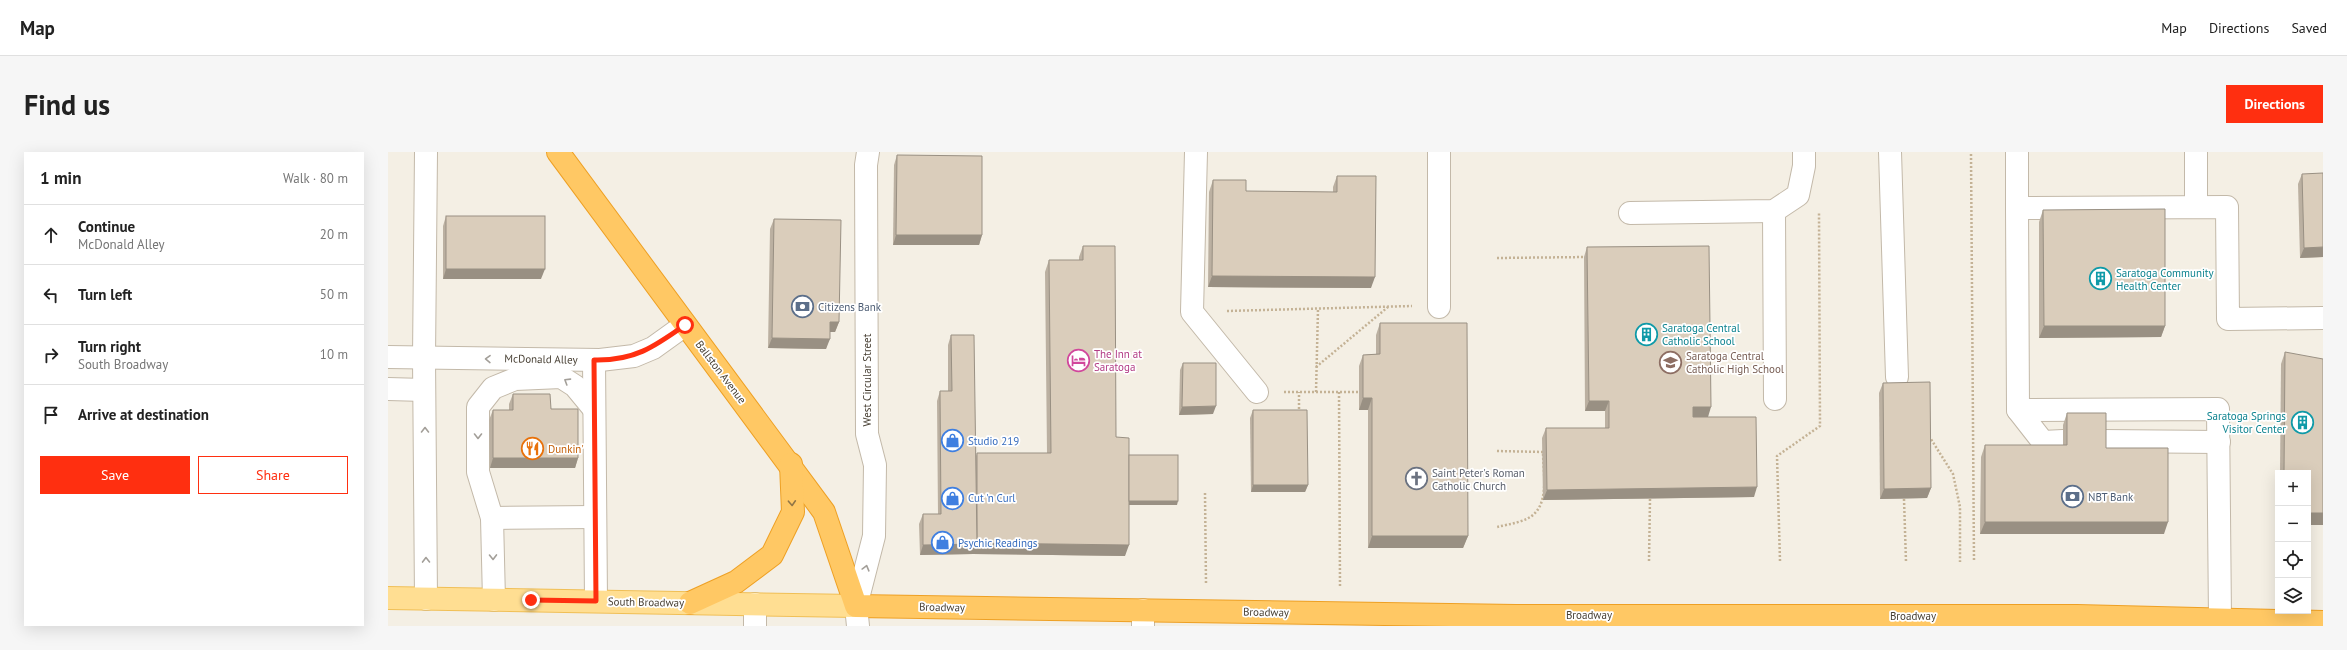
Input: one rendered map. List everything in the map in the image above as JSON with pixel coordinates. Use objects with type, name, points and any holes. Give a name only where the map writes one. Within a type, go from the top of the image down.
[{"type":"highway","name":"Ballston Avenue","points":[[558,152],[685,325],[791,464],[824,512],[857,616]]},
{"type":"highway","points":[[690,603],[736,582],[772,555],[793,512],[791,464]]},
{"type":"highway","name":"Broadway","points":[[857,616],[1143,618],[1206,611],[1340,613],[1415,620],[1498,621],[2069,616],[2323,622]]},
{"type":"main road","name":"South Broadway","points":[[388,598],[755,604],[857,616]]},
{"type":"street","points":[[426,152],[424,358],[426,599]]},
{"type":"street","name":"West Circular Street","points":[[857,616],[874,536],[875,465],[867,434],[866,165],[868,152]]},
{"type":"street","points":[[1196,152],[1192,312],[1257,392]]},
{"type":"street","points":[[1439,152],[1439,307]]},
{"type":"street","points":[[1630,213],[1774,211],[1798,195],[1804,166],[1804,152]]},
{"type":"street","points":[[1890,152],[1897,376]]},
{"type":"street","points":[[2018,152],[2018,410],[2043,442],[2063,441]]},
{"type":"street","points":[[2196,152],[2196,207]]},
{"type":"street","points":[[2017,208],[2227,207],[2228,319],[2323,318]]},
{"type":"street","points":[[1774,211],[1775,399]]},
{"type":"street","name":"McDonald Alley","points":[[388,357],[594,360],[634,356],[653,348],[685,325]]},
{"type":"street","points":[[594,360],[596,601]]},
{"type":"street","points":[[494,600],[492,518],[478,472],[478,406],[493,388],[515,379],[561,377],[574,386],[594,408]]},
{"type":"street","points":[[388,389],[424,390]]},
{"type":"street","points":[[2018,410],[2218,409],[2220,619]]},
{"type":"street","points":[[2102,441],[2219,442]]},
{"type":"street","points":[[492,518],[595,517]]},
{"type":"street","points":[[755,604],[755,626]]},
{"type":"path","points":[[1971,154],[1974,562]]},
{"type":"path","points":[[1780,561],[1776,456],[1820,426],[1819,211]]},
{"type":"path","points":[[1497,258],[1591,257]]},
{"type":"path","points":[[1192,312],[1389,306],[1439,307]]},
{"type":"path","points":[[1316,367],[1389,306]]},
{"type":"path","points":[[1316,392],[1318,309]]},
{"type":"path","points":[[1257,392],[1359,392]]},
{"type":"path","points":[[1298,417],[1299,392]]},
{"type":"path","points":[[1339,392],[1340,613]]},
{"type":"path","points":[[1927,432],[1953,474],[1960,507],[1960,562]]},
{"type":"path","points":[[1497,451],[1542,452],[1543,500],[1535,513],[1521,520],[1497,527]]},
{"type":"path","points":[[1205,493],[1206,611]]},
{"type":"path","points":[[1649,561],[1650,499]]},
{"type":"path","points":[[1904,499],[1906,562]]},
{"type":"building","points":[[897,155],[982,156],[982,235],[896,235]]},
{"type":"building","points":[[2323,173],[2323,247],[2304,248],[2302,174]]},
{"type":"building","points":[[1337,176],[1376,176],[1375,277],[1212,276],[1213,180],[1246,180],[1246,191],[1337,192]]},
{"type":"building","name":"Saratoga Community Health Center","points":[[2165,209],[2165,326],[2044,326],[2043,210]]},
{"type":"building","points":[[446,216],[545,216],[545,269],[446,269]]},
{"type":"building","name":"Citizens Bank","points":[[774,219],[841,220],[839,322],[830,322],[830,339],[772,338]]},
{"type":"building","name":"The Inn at Saratoga","points":[[1083,246],[1115,246],[1116,437],[1129,438],[1129,545],[977,543],[977,453],[1051,453],[1049,260],[1083,260]]},
{"type":"building","name":"Saratoga Central Catholic School","points":[[1709,246],[1711,407],[1693,407],[1693,417],[1756,417],[1757,487],[1547,490],[1546,428],[1609,428],[1609,401],[1589,401],[1587,247]]},
{"type":"building","name":"Saint Peter's Roman Catholic Church","points":[[1380,323],[1467,323],[1468,536],[1372,536],[1372,398],[1363,398],[1363,355],[1380,354]]},
{"type":"building","points":[[951,335],[974,335],[977,544],[923,545],[923,514],[941,514],[940,391],[952,391]]},
{"type":"building","name":"Saratoga Springs Visitor Center","points":[[2285,352],[2323,359],[2323,513],[2311,513],[2311,470],[2284,470]]},
{"type":"building","points":[[1183,363],[1216,363],[1216,406],[1182,407]]},
{"type":"building","points":[[1930,382],[1931,488],[1884,489],[1883,383]]},
{"type":"building","name":"Dunkin'","points":[[513,394],[550,394],[551,409],[578,409],[578,458],[493,458],[493,410],[513,410]]},
{"type":"building","points":[[1253,410],[1307,410],[1308,485],[1253,485]]},
{"type":"building","name":"NBT Bank","points":[[2067,413],[2106,413],[2106,448],[2168,448],[2168,522],[1985,522],[1985,445],[2067,445]]},
{"type":"building","points":[[1129,455],[1178,455],[1178,501],[1129,501]]},
{"type":"place","name":"Saratoga Community Health Center","points":[[2100,279]]},
{"type":"place","name":"Citizens Bank","points":[[802,307]]},
{"type":"place","name":"Saratoga Central Catholic School","points":[[1646,334]]},
{"type":"place","name":"The Inn at Saratoga","points":[[1079,360]]},
{"type":"place","name":"Saratoga Central Catholic High School","points":[[1670,362]]},
{"type":"place","name":"Saratoga Springs Visitor Center","points":[[2302,422]]},
{"type":"place","name":"Studio 219","points":[[953,441]]},
{"type":"place","name":"Dunkin'","points":[[532,449]]},
{"type":"place","name":"Saint Peter's Roman Catholic Church","points":[[1416,479]]},
{"type":"place","name":"NBT Bank","points":[[2072,497]]},
{"type":"place","name":"Cut 'n Curl","points":[[953,498]]},
{"type":"place","name":"Psychic Readings","points":[[942,543]]},
{"type":"route","points":[[531,600],[596,601],[594,360],[634,356],[653,348],[685,325]]}]
